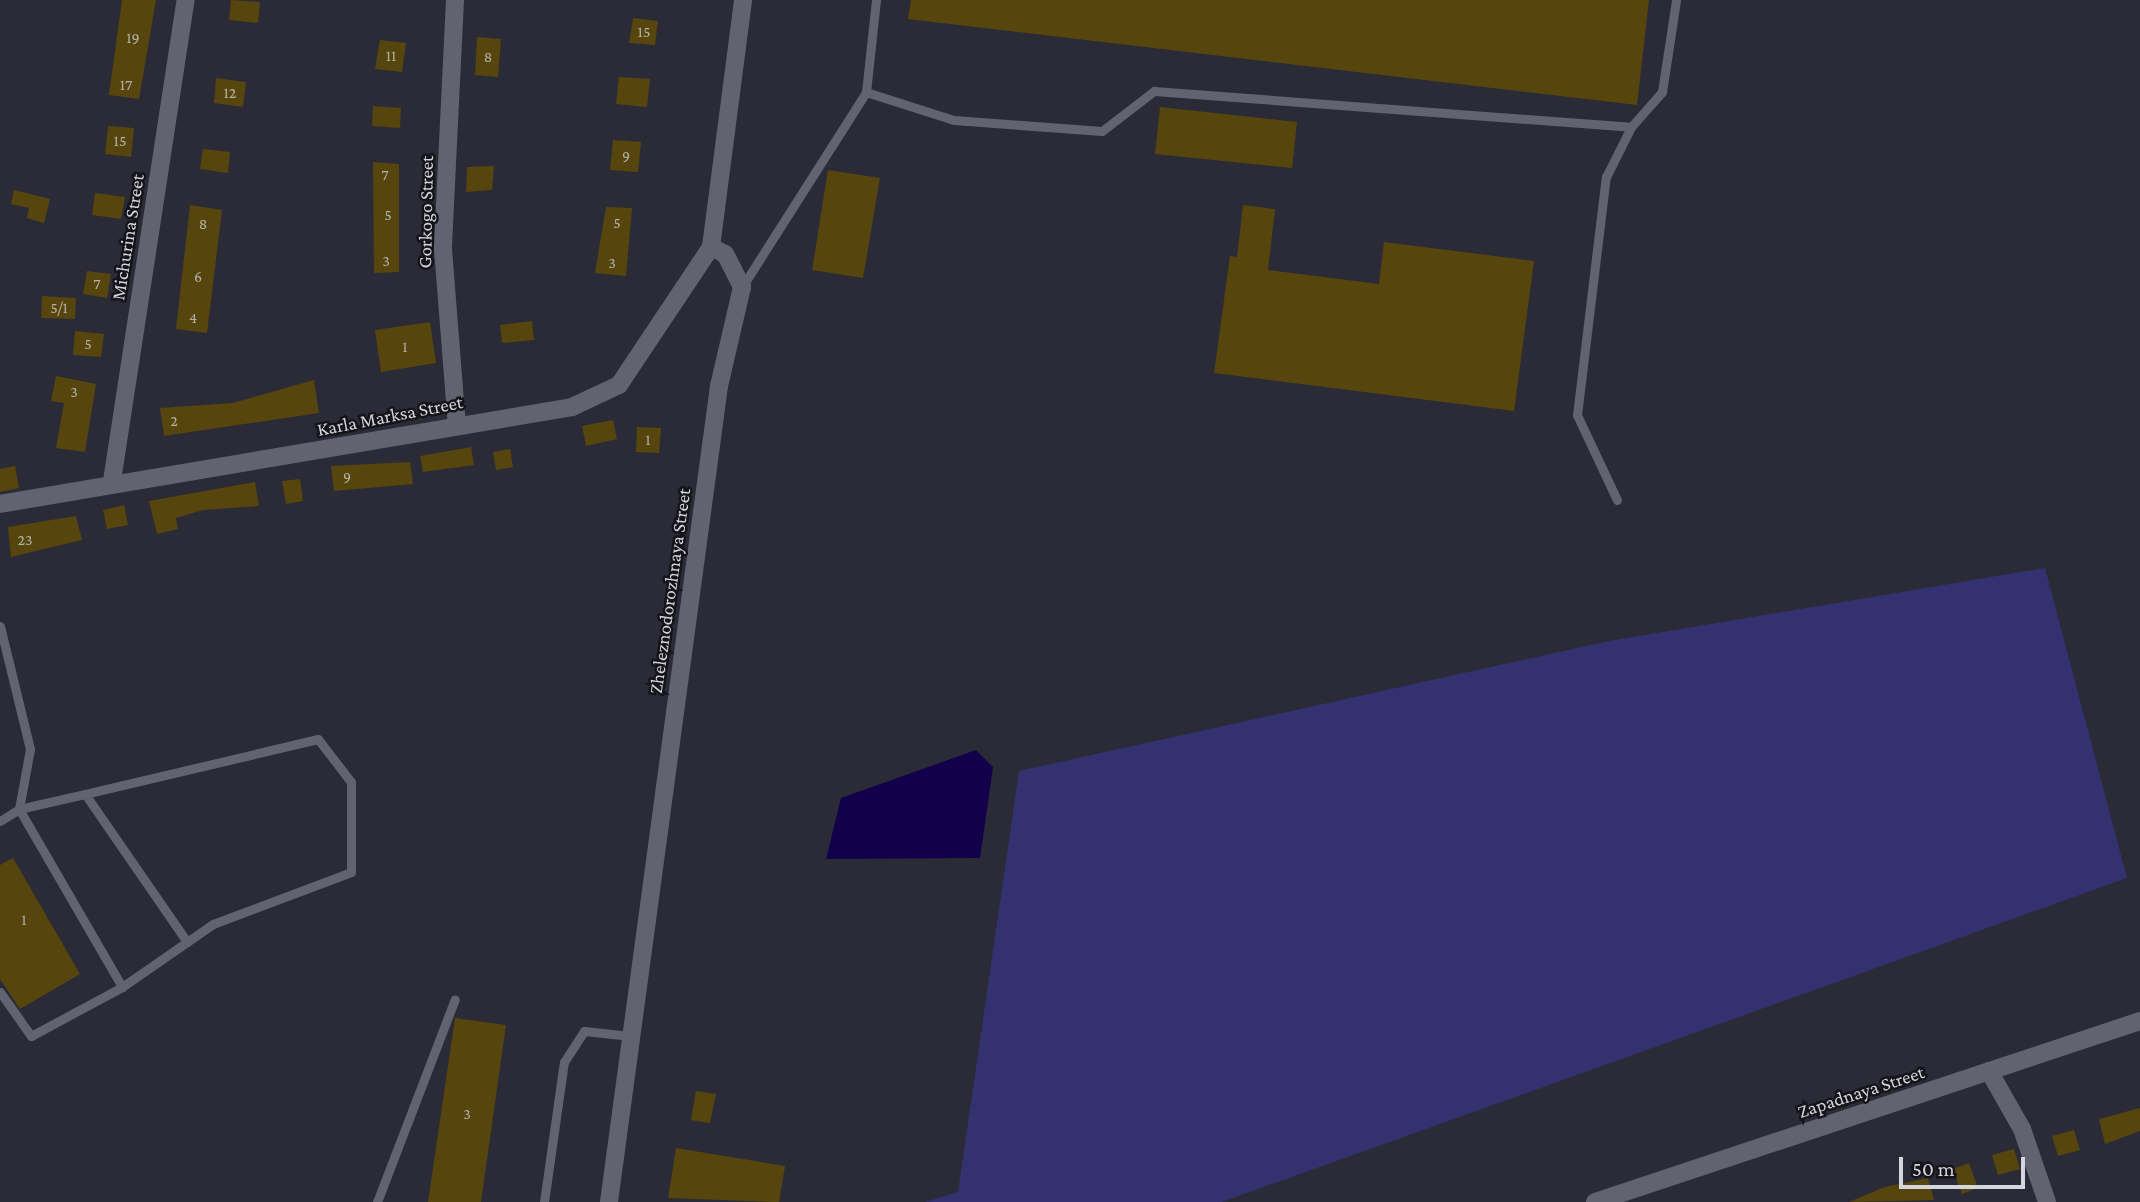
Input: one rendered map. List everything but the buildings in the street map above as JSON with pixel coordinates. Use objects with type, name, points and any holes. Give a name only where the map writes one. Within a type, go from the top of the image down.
[{"type":"street","name":"Michurina Street","points":[[112,481],[186,0]]},
{"type":"street","name":"Gorkogo Street","points":[[455,0],[443,249],[457,425]]},
{"type":"street","points":[[742,287],[725,254],[711,247],[743,0]]},
{"type":"street","name":"Karla Marksa Street","points":[[0,504],[112,481],[230,468],[457,425],[572,407],[618,385],[711,247]]},
{"type":"street","name":"Zheleznodorozhnaya Street","points":[[609,1202],[719,386],[742,287]]},
{"type":"street","name":"Zapadnaya Street","points":[[1595,1202],[2140,1021]]},
{"type":"street","points":[[1989,1071],[2022,1129],[2047,1202]]},
{"type":"lane","points":[[742,287],[866,92],[876,0]]},
{"type":"lane","points":[[1617,500],[1577,415],[1606,177],[1631,127],[1662,92],[1676,0]]},
{"type":"lane","points":[[866,92],[954,120],[1102,131],[1154,91],[1631,127]]},
{"type":"lane","points":[[0,626],[30,749],[19,809],[122,986]]},
{"type":"lane","points":[[0,821],[19,809],[318,739],[351,782],[351,872],[213,924],[122,986],[31,1036],[0,992]]},
{"type":"lane","points":[[86,794],[187,942]]},
{"type":"lane","points":[[377,1202],[455,999]]},
{"type":"lane","points":[[544,1202],[564,1062],[584,1031],[631,1036]]},
{"type":"shaded area","points":[[2045,568],[2127,878],[1222,1202],[925,1202],[958,1192],[1019,771],[1609,641]]},
{"type":"shaded area","points":[[976,750],[993,767],[980,858],[826,859],[841,798]]}]
